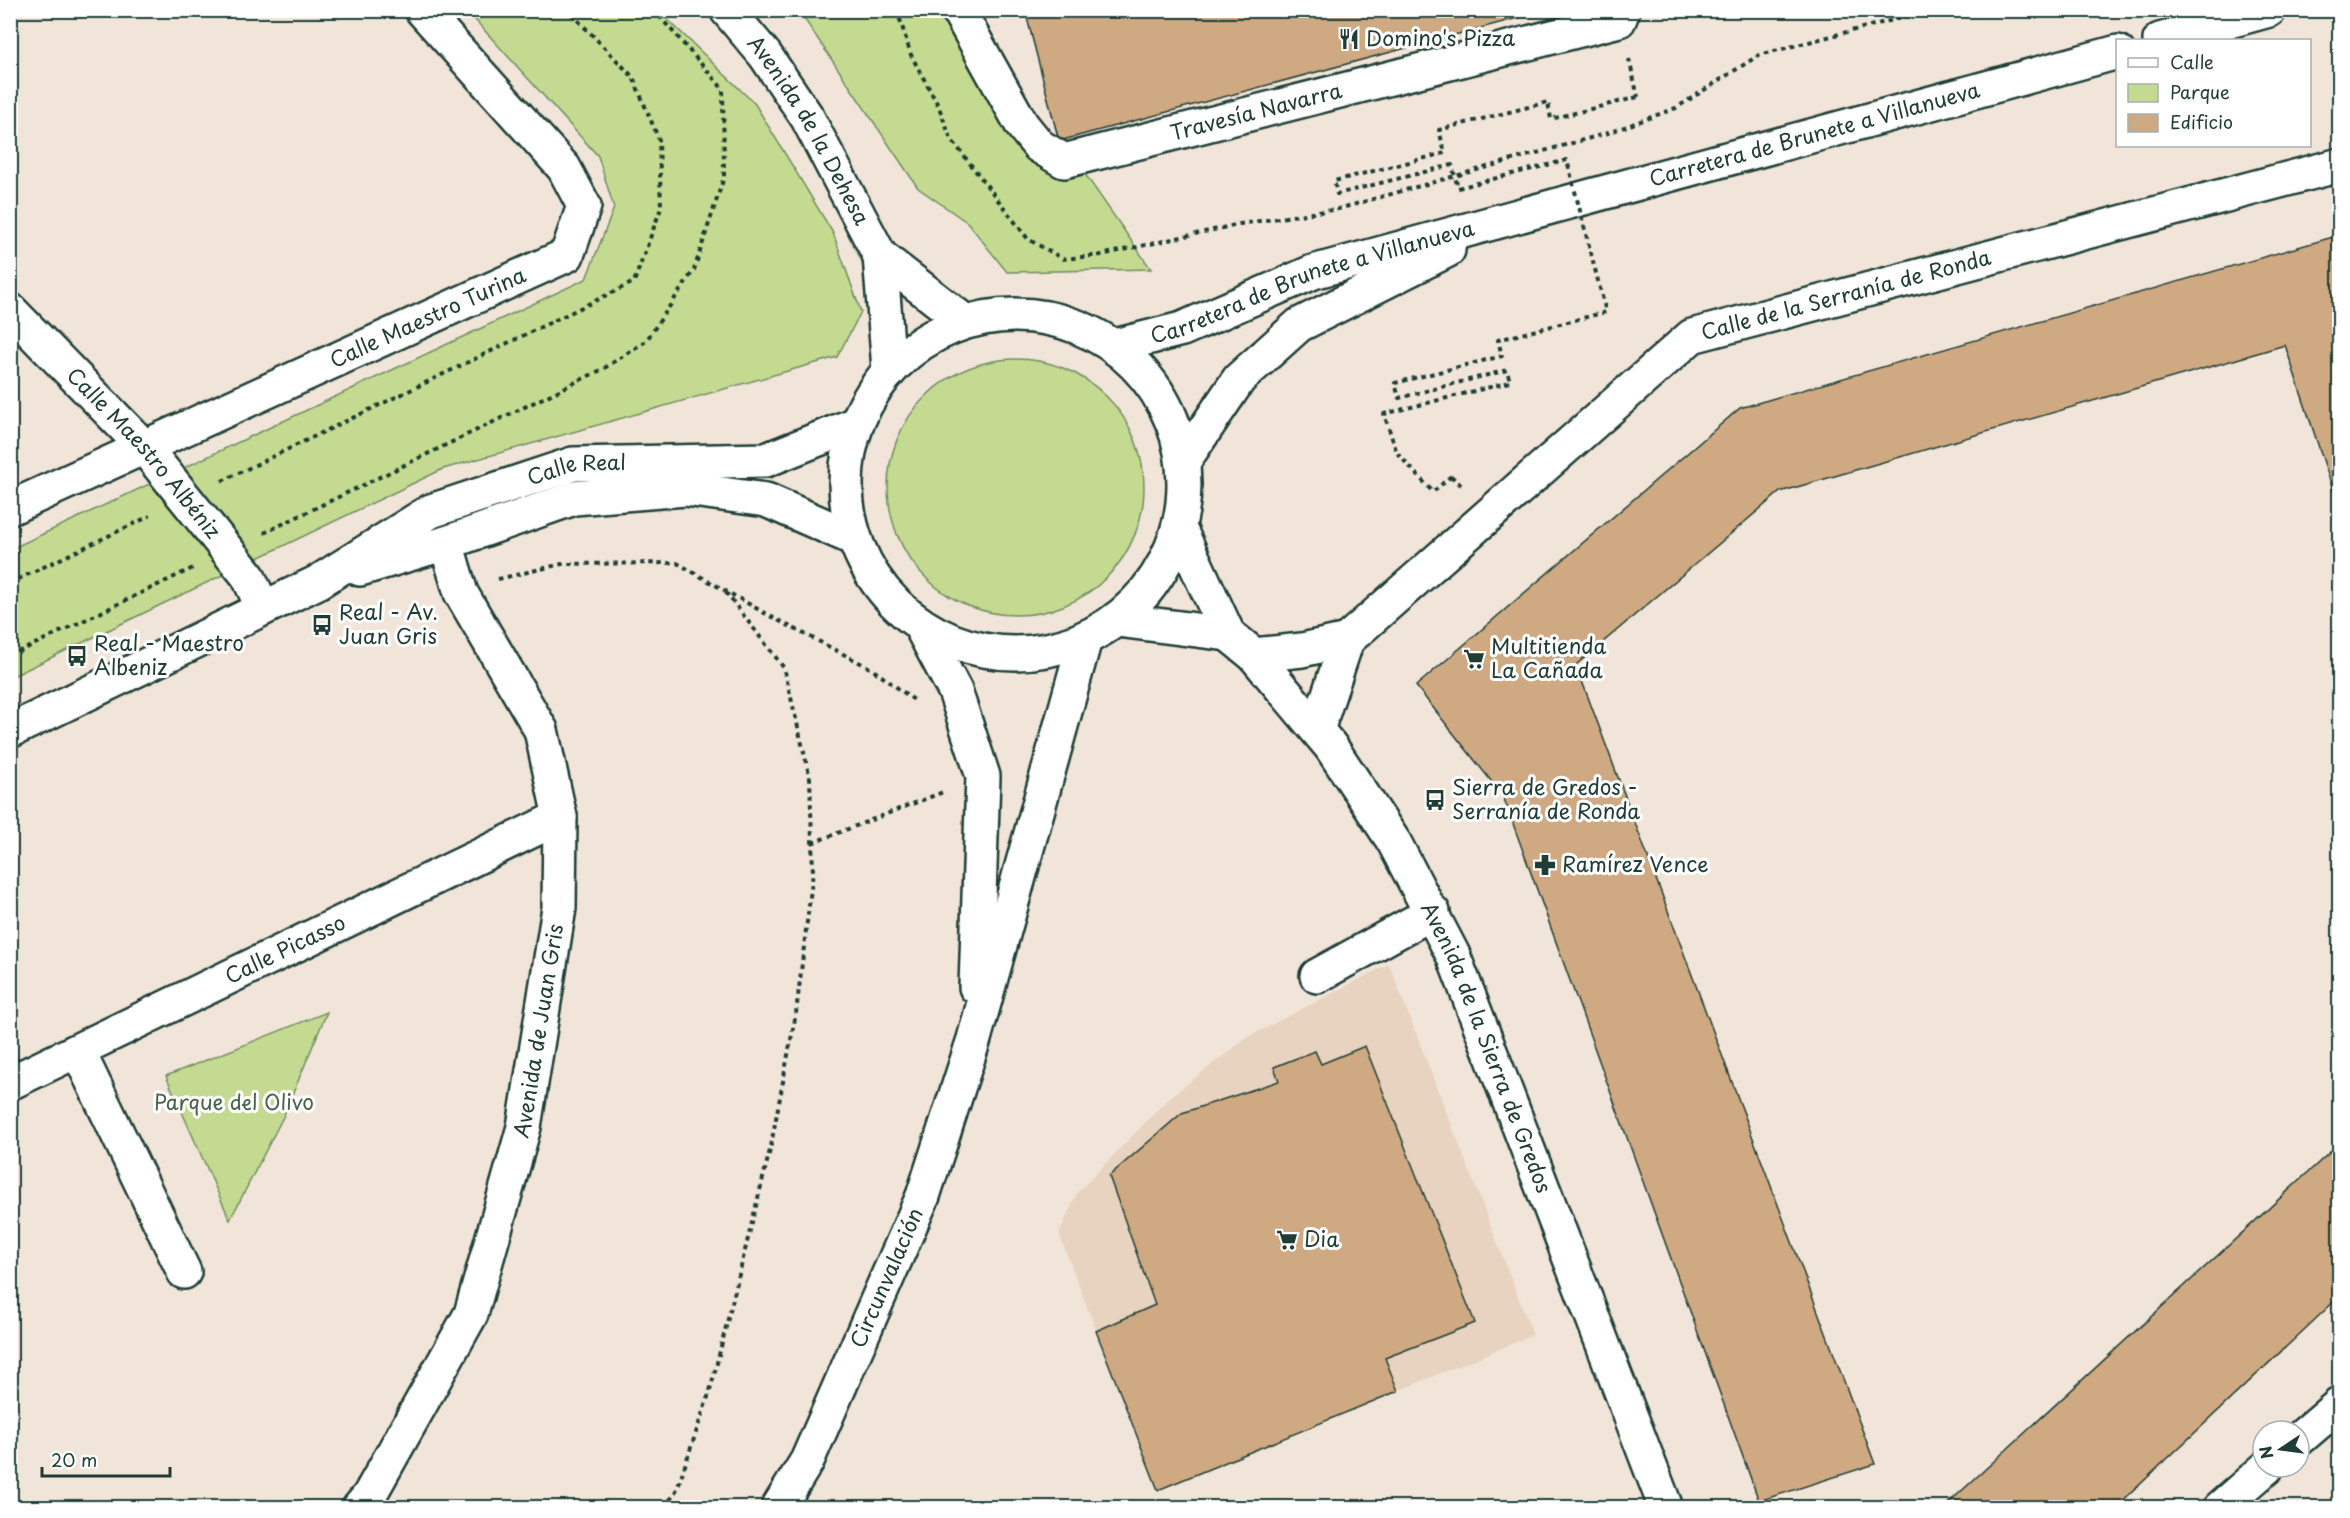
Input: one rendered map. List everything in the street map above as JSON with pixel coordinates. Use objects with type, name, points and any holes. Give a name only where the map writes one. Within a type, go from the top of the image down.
[{"type":"main road","name":"Calle Maestro Turina","points":[[10,508],[567,255],[584,206],[564,168],[422,10]]},
{"type":"main road","name":"Avenida de la Dehesa","points":[[727,10],[765,55],[807,117],[880,256],[889,369]]},
{"type":"main road","name":"Travesía Navarra","points":[[958,10],[1022,125],[1039,146],[1064,161],[1619,20],[1623,10]]},
{"type":"main road","points":[[2164,39],[2269,10]]},
{"type":"main road","name":"Carretera de Brunete a Villanueva","points":[[1115,346],[1182,329],[1313,272],[2116,53]]},
{"type":"main road","name":"Calle de la Serranía de Ronda","points":[[1254,655],[1302,650],[1347,640],[1692,336],[2340,165]]},
{"type":"main road","name":"Carretera de Brunete a Villanueva","points":[[1183,462],[1239,379],[1299,325],[1511,219]]},
{"type":"main road","name":"Avenida de la Dehesa","points":[[880,256],[964,321]]},
{"type":"main road","name":"Calle Maestro Albéniz","points":[[10,310],[144,447],[248,576],[263,608]]},
{"type":"main road","points":[[1016,314],[1068,322],[1115,346],[1161,397],[1183,462],[1184,495],[1179,528],[1156,579],[1117,620],[1086,639],[1043,651],[1000,654],[958,644],[919,623],[891,600],[870,572],[855,539],[845,482],[856,424],[870,395],[889,369],[923,340],[964,321],[1016,314]]},
{"type":"main road","name":"Calle Real","points":[[10,731],[318,582],[431,511],[573,464],[766,460],[856,424]]},
{"type":"main road","name":"Calle Real","points":[[318,582],[446,543],[574,498],[685,489],[766,500],[855,539]]},
{"type":"main road","name":"Avenida de la Sierra de Gredos","points":[[1179,528],[1228,634],[1254,655],[1317,730],[1394,842],[1433,912],[1457,966],[1666,1508]]},
{"type":"main road","name":"Avenida de Juan Gris","points":[[359,1508],[369,1496],[471,1314],[524,1127],[560,908],[560,817],[541,730],[461,593],[446,543]]},
{"type":"main road","points":[[1117,620],[1228,634]]},
{"type":"main road","points":[[919,623],[955,691],[983,776],[974,1040]]},
{"type":"main road","points":[[974,1040],[1086,639]]},
{"type":"main road","points":[[1317,730],[1347,640]]},
{"type":"main road","name":"Calle Picasso","points":[[10,1083],[560,817]]},
{"type":"main road","points":[[1317,976],[1433,912]]},
{"type":"main road","name":"Circunvalación","points":[[778,1508],[807,1461],[922,1196],[974,1040]]},
{"type":"main road","points":[[78,1051],[184,1272]]},
{"type":"main road","points":[[2311,1429],[2340,1404]]},
{"type":"main road","points":[[2220,1508],[2253,1479]]},
{"type":"path","points":[[10,656],[603,369],[646,340],[694,270],[724,177],[723,89],[654,10]]},
{"type":"path","points":[[897,10],[911,55],[938,105],[951,139],[1028,239],[1063,259],[1101,255],[1240,224],[1338,209],[1608,133],[1676,108],[1759,55],[1931,10]]},
{"type":"path","points":[[1451,476],[1433,492],[1397,453],[1384,414],[1510,382],[1507,370],[1399,398],[1395,383],[1502,356],[1498,340],[1606,312],[1567,160],[1458,188],[1452,165],[1337,194],[1334,181],[1445,153],[1439,130],[1548,102],[1551,118],[1638,97]]},
{"type":"path","points":[[461,593],[516,573],[562,564],[677,563],[872,669],[921,708]]},
{"type":"path","points":[[665,1508],[677,1488],[710,1390],[770,1150],[796,1013],[813,872],[810,778],[784,668],[724,590]]},
{"type":"path","points":[[812,843],[983,776]]},
{"type":"shaded area","name":"Dia","points":[[1389,964],[1533,1335],[1158,1490],[1059,1234],[1077,1193],[1168,1099],[1246,1038]]},
{"type":"green space","points":[[467,11],[659,11],[755,104],[833,233],[861,312],[837,357],[443,469],[11,677],[11,549],[586,279],[614,208],[598,156]]},
{"type":"green space","points":[[799,11],[950,11],[1065,176],[1085,174],[1151,269],[1007,272],[968,223],[918,188]]},
{"type":"green space","points":[[1016,359],[1053,364],[1076,374],[1107,396],[1129,427],[1139,450],[1144,487],[1139,524],[1129,547],[1107,578],[1076,600],[1053,610],[1016,615],[979,610],[956,600],[925,578],[903,547],[893,524],[888,487],[893,450],[903,427],[925,396],[956,374],[979,364]]},
{"type":"green space","name":"Parque del Olivo","points":[[327,1012],[283,1117],[230,1220],[166,1076]]},
{"type":"building","points":[[1025,10],[1548,10],[1059,141]]},
{"type":"building","points":[[2340,235],[2340,511],[2285,345],[1780,492],[1576,665],[1875,1464],[1759,1501],[1503,796],[1416,686],[1740,408]]},
{"type":"building","name":"Dia","points":[[1365,1046],[1475,1323],[1385,1358],[1398,1391],[1158,1490],[1096,1331],[1155,1305],[1109,1176],[1182,1113],[1279,1081],[1274,1067],[1315,1051],[1321,1064]]},
{"type":"building","points":[[2340,1143],[2340,1296],[2115,1508],[1943,1508]]},
{"type":"place","name":"Domino's Pizza","points":[[1349,39]]},
{"type":"place","name":"Real - Av. Juan Gris","points":[[322,625]]},
{"type":"place","name":"Real - Maestro Albeniz","points":[[77,656]]},
{"type":"place","name":"Multitienda La Cañada","points":[[1474,659]]},
{"type":"place","name":"Sierra de Gredos - Serranía de Ronda","points":[[1435,800]]},
{"type":"place","name":"Ramírez Vence","points":[[1545,865]]},
{"type":"place","name":"Dia","points":[[1287,1240]]}]
